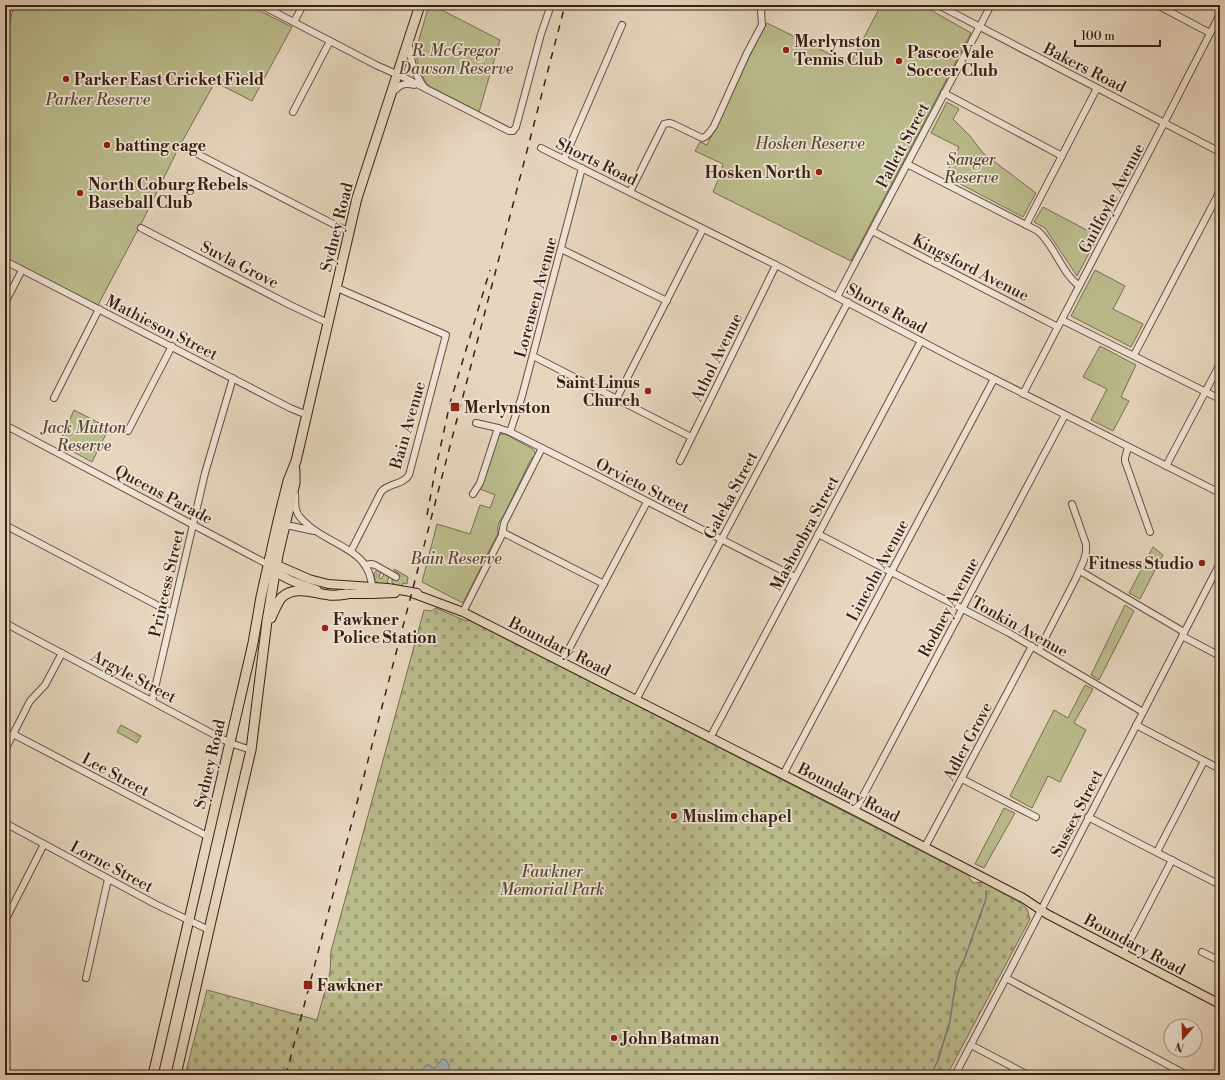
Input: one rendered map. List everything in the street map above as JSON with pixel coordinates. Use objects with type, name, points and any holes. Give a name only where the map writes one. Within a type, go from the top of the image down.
[{"type":"highway","name":"Sydney Road","points":[[176,1075],[251,750],[274,567],[288,481],[296,461],[361,186],[420,5]]},
{"type":"highway","name":"Sydney Road","points":[[153,1075],[207,836],[230,743],[262,590],[274,567],[285,526],[295,482],[296,461]]},
{"type":"highway","points":[[266,632],[282,597],[291,592],[303,591],[336,596],[347,594]]},
{"type":"main road","name":"Boundary Road","points":[[274,567],[318,582],[370,590]]},
{"type":"main road","name":"Boundary Road","points":[[274,567],[306,586],[317,590],[330,593],[347,594],[370,590],[397,589],[410,592],[463,612],[925,847],[1023,898],[1041,910],[1123,954],[1220,1003]]},
{"type":"street","points":[[261,5],[376,65],[507,130],[513,131],[516,127],[550,5]]},
{"type":"street","points":[[294,22],[303,5]]},
{"type":"street","points":[[630,192],[664,124],[673,124],[702,138],[705,138],[709,133],[714,126],[747,53],[762,25],[761,11],[764,5]]},
{"type":"street","name":"Bakers Road","points":[[938,5],[1220,152]]},
{"type":"street","name":"Pallett Street","points":[[837,297],[991,5]]},
{"type":"street","points":[[1157,5],[1210,33]]},
{"type":"street","name":"Guilfoyle Avenue","points":[[1023,394],[1220,14]]},
{"type":"street","points":[[564,159],[622,25]]},
{"type":"street","points":[[409,40],[412,64],[424,88]]},
{"type":"street","points":[[293,112],[330,41]]},
{"type":"street","points":[[391,93],[403,84],[410,84],[424,88]]},
{"type":"street","points":[[1026,225],[1097,88]]},
{"type":"street","points":[[944,94],[1062,156]]},
{"type":"street","points":[[182,146],[323,219],[350,231]]},
{"type":"street","name":"Shorts Road","points":[[541,148],[776,265],[1023,394],[1220,493]]},
{"type":"street","points":[[907,164],[1041,234],[1070,276],[1080,286]]},
{"type":"street","name":"Lorensen Avenue","points":[[510,432],[533,356],[582,168]]},
{"type":"street","points":[[1134,355],[1220,191]]},
{"type":"street","name":"Suvla Grove","points":[[141,228],[328,323]]},
{"type":"street","points":[[617,398],[703,229]]},
{"type":"street","name":"Kingsford Avenue","points":[[872,231],[1058,327]]},
{"type":"street","points":[[561,249],[667,301]]},
{"type":"street","name":"Mathieson Street","points":[[5,261],[307,415]]},
{"type":"street","name":"Athol Avenue","points":[[680,461],[776,265]]},
{"type":"street","points":[[5,303],[22,270]]},
{"type":"street","name":"Bain Avenue","points":[[337,288],[446,335],[409,474],[405,479],[385,488],[381,492],[351,551]]},
{"type":"street","name":"Galeka Street","points":[[636,700],[848,302]]},
{"type":"street","points":[[54,398],[99,309]]},
{"type":"street","points":[[1062,320],[1220,399]]},
{"type":"street","name":"Mashoobra Street","points":[[710,738],[921,341]]},
{"type":"street","points":[[128,431],[172,346]]},
{"type":"street","points":[[533,356],[692,437]]},
{"type":"street","points":[[1166,466],[1220,364]]},
{"type":"street","name":"Princess Street","points":[[152,700],[205,473],[233,378]]},
{"type":"street","name":"Lincoln Avenue","points":[[783,775],[994,379]]},
{"type":"street","name":"Rodney Avenue","points":[[854,811],[1065,415]]},
{"type":"street","name":"Orvieto Street","points":[[476,423],[510,432],[795,577]]},
{"type":"street","name":"Queens Parade","points":[[5,425],[274,567]]},
{"type":"street","points":[[473,494],[480,484],[498,428]]},
{"type":"street","points":[[1128,447],[1125,458],[1150,532]]},
{"type":"street","points":[[463,612],[497,546],[504,523],[542,448]]},
{"type":"street","points":[[295,482],[295,507],[297,514],[317,532],[357,555],[365,565],[368,572],[370,590]]},
{"type":"street","points":[[562,662],[647,502]]},
{"type":"street","points":[[1039,650],[1080,571],[1084,560],[1086,549],[1072,504]]},
{"type":"street","points":[[5,525],[172,613]]},
{"type":"street","points":[[285,526],[317,532]]},
{"type":"street","points":[[502,532],[604,584]]},
{"type":"street","name":"Tonkin Avenue","points":[[818,534],[963,608],[1039,650],[1143,712]]},
{"type":"street","name":"Sussex Street","points":[[955,1075],[1220,563]]},
{"type":"street","points":[[365,565],[374,564],[396,577]]},
{"type":"street","points":[[368,572],[376,567],[380,567]]},
{"type":"street","points":[[1080,571],[1220,656]]},
{"type":"street","name":"Argyle Street","points":[[5,623],[152,700],[230,743],[251,750]]},
{"type":"street","name":"Adler Grove","points":[[925,847],[1032,646]]},
{"type":"street","points":[[5,750],[30,701],[45,685],[62,653]]},
{"type":"street","points":[[1136,725],[1220,769]]},
{"type":"street","name":"Lee Street","points":[[13,734],[207,836]]},
{"type":"street","points":[[1157,852],[1204,761]]},
{"type":"street","points":[[962,779],[1036,817]]},
{"type":"street","points":[[1088,817],[1220,885]]},
{"type":"street","name":"Lorne Street","points":[[5,823],[188,921],[209,930]]},
{"type":"street","points":[[5,921],[44,844]]},
{"type":"street","points":[[1123,954],[1172,860]]},
{"type":"street","points":[[86,978],[108,879]]},
{"type":"street","points":[[1202,952],[1220,961]]},
{"type":"street","points":[[1006,978],[1187,1075]]},
{"type":"street","points":[[971,1045],[1028,1075]]},
{"type":"green space","points":[[5,5],[15,5],[11,11],[5,32]]},
{"type":"green space","name":"Parker Reserve","points":[[17,5],[248,5],[292,27],[252,101],[215,82],[178,149],[143,220],[98,305],[5,259],[5,41],[13,10]]},
{"type":"green space","name":"R. McGregor Dawson Reserve","points":[[429,5],[432,5],[500,40],[479,112],[431,87],[426,83],[419,69],[416,50]]},
{"type":"green space","name":"Hosken Reserve","points":[[881,5],[922,5],[971,33],[851,261],[713,192],[723,164],[695,151],[700,142],[707,145],[767,23],[850,64]]},
{"type":"green space","name":"Sanger Reserve","points":[[947,102],[959,109],[953,119],[970,136],[983,153],[1036,193],[1023,217],[945,176],[959,147],[931,133]]},
{"type":"green space","points":[[1043,207],[1098,236],[1077,276],[1045,228],[1034,222]]},
{"type":"green space","points":[[1095,270],[1125,286],[1113,309],[1143,324],[1131,347],[1071,316]]},
{"type":"green space","points":[[1100,346],[1136,365],[1121,397],[1129,401],[1113,431],[1091,420],[1107,389],[1083,377]]},
{"type":"green space","name":"Jack Mutton Reserve","points":[[74,410],[109,428],[92,462],[59,444]]},
{"type":"green space","name":"Bain Reserve","points":[[505,434],[533,449],[536,454],[531,459],[498,525],[498,533],[463,603],[422,582],[437,524],[470,534],[480,505],[490,508],[495,495],[480,489],[498,436]]},
{"type":"green space","points":[[1153,547],[1163,555],[1140,599],[1129,593]]},
{"type":"green space","points":[[394,569],[408,577],[407,584],[403,583],[402,586],[392,583],[392,579],[398,579],[399,574]]},
{"type":"green space","points":[[379,570],[381,571],[379,577],[381,579],[385,573],[389,575],[387,585],[378,584],[375,580],[374,573]]},
{"type":"green space","points":[[1125,605],[1134,611],[1099,680],[1091,675]]},
{"type":"green space","name":"Fawkner Memorial Park","points":[[436,608],[466,621],[470,620],[968,875],[972,882],[982,882],[1019,902],[1027,909],[1030,919],[947,1075],[185,1075],[207,990],[317,1020],[330,972],[331,951],[424,610],[431,611]]},
{"type":"green space","points":[[1085,685],[1093,689],[1074,723],[1086,730],[1060,782],[1048,776],[1032,808],[1010,796],[1054,710],[1068,718]]},
{"type":"green space","points":[[121,725],[141,736],[137,743],[117,732]]},
{"type":"green space","points":[[1004,808],[1015,813],[984,868],[975,864]]},
{"type":"water","points":[[442,1059],[446,1060],[449,1065],[446,1073],[418,1075],[426,1065],[435,1068]]},
{"type":"waterway","points":[[931,1075],[938,1060],[950,1021],[959,969],[964,960],[986,899],[986,891]]},
{"type":"railway","points":[[286,1075],[565,5]]},
{"type":"railway","points":[[427,515],[450,403],[490,270]]},
{"type":"place","name":"Merlynston Tennis Club","points":[[786,50]]},
{"type":"place","name":"Pascoe Vale Soccer Club","points":[[899,61]]},
{"type":"place","name":"Parker East Cricket Field","points":[[66,79]]},
{"type":"place","name":"batting cage","points":[[107,145]]},
{"type":"place","name":"Hosken North","points":[[819,172]]},
{"type":"place","name":"North Coburg Rebels Baseball Club","points":[[80,193]]},
{"type":"place","name":"Saint Linus Church","points":[[648,391]]},
{"type":"place","name":"Merlynston","points":[[455,407]]},
{"type":"place","name":"Fitness Studio","points":[[1202,563]]},
{"type":"place","name":"Fawkner Police Station","points":[[325,628]]},
{"type":"place","name":"Muslim chapel","points":[[674,816]]},
{"type":"place","name":"Fawkner","points":[[308,985]]},
{"type":"place","name":"John Batman","points":[[614,1038]]}]
